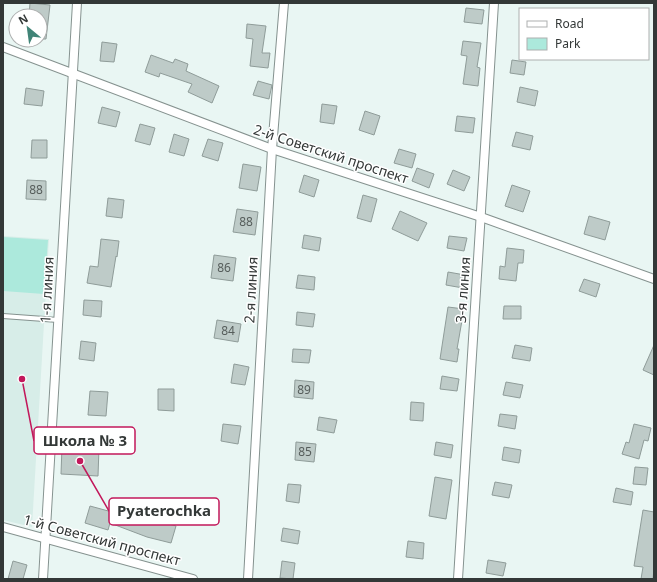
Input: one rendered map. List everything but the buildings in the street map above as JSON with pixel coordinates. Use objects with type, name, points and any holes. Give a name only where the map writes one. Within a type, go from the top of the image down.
[{"type":"street","name":"1-я линия","points":[[43,579],[76,3]]},
{"type":"street","name":"2-я линия","points":[[248,579],[272,149],[284,3]]},
{"type":"street","name":"3-я линия","points":[[458,579],[494,3]]},
{"type":"street","name":"2-й Советский проспект","points":[[3,48],[272,149],[480,217],[654,279]]},
{"type":"street","name":"1-й Советский проспект","points":[[3,527],[193,579]]},
{"type":"lane","points":[[3,316],[58,320]]},
{"type":"shaded area","points":[[3,236],[49,239],[32,527],[3,520]]},
{"type":"green space","points":[[3,237],[48,240],[44,294],[3,291]]},
{"type":"place","name":"Школа № 3","points":[[22,379]]},
{"type":"place","name":"Pyaterochka","points":[[80,461]]}]
